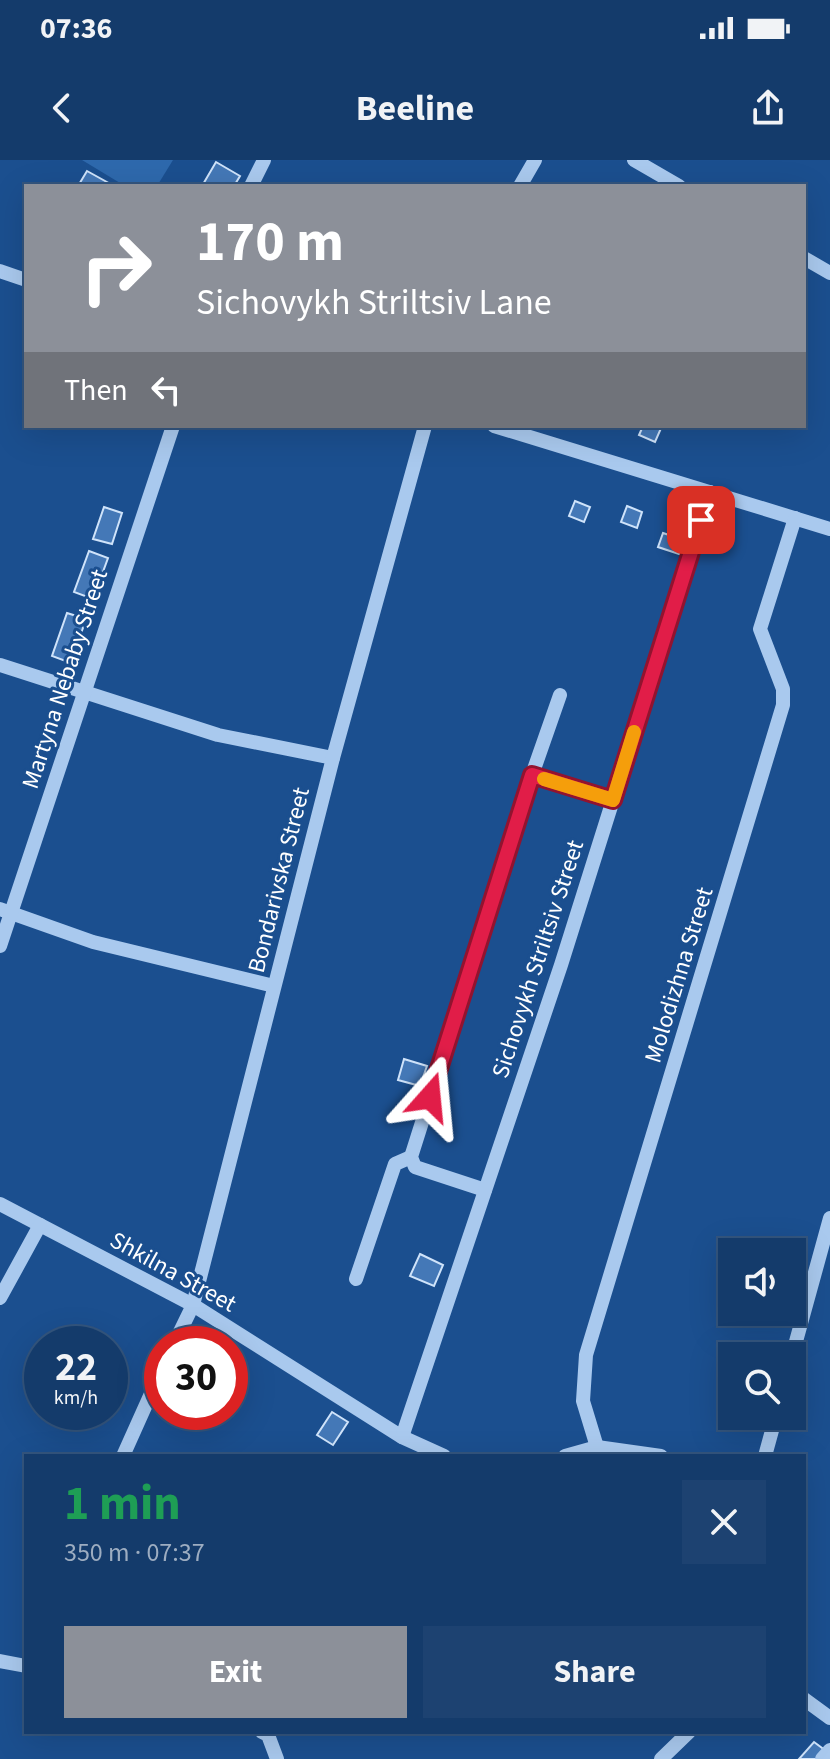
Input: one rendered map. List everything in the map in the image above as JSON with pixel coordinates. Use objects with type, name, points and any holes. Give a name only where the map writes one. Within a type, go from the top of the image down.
[{"type":"street","points":[[252,184],[264,160]]},
{"type":"street","points":[[521,184],[535,160]]},
{"type":"street","points":[[634,160],[676,184]]},
{"type":"street","points":[[806,259],[830,273]]},
{"type":"street","points":[[0,271],[24,279]]},
{"type":"street","name":"Martyna Nebaby Street","points":[[0,946],[6,911],[172,428]]},
{"type":"street","name":"Bondarivska Street","points":[[183,1326],[193,1305],[333,758],[424,428]]},
{"type":"street","points":[[501,428],[830,529]]},
{"type":"street","name":"Sichovykh Striltsiv Street","points":[[402,1437],[613,800],[710,492]]},
{"type":"street","name":"Molodizhna Street","points":[[597,1447],[583,1401],[586,1355],[783,705],[783,689],[760,629],[795,518]]},
{"type":"street","points":[[0,665],[218,735],[333,758]]},
{"type":"street","points":[[485,1190],[415,1167],[411,1157],[560,695]]},
{"type":"street","points":[[532,775],[613,800]]},
{"type":"street","points":[[6,911],[93,942],[274,986]]},
{"type":"street","points":[[356,1279],[395,1164],[411,1157]]},
{"type":"street","name":"Shkilna Street","points":[[0,1204],[193,1305],[402,1437],[440,1454]]},
{"type":"street","points":[[796,1342],[830,1218]]},
{"type":"street","points":[[0,1298],[40,1225]]},
{"type":"street","points":[[124,1454],[144,1409]]},
{"type":"street","points":[[766,1454],[772,1430]]},
{"type":"street","points":[[572,1454],[597,1447],[647,1454]]},
{"type":"street","points":[[0,1661],[24,1666]]},
{"type":"street","points":[[806,1700],[830,1718]]},
{"type":"street","points":[[267,1734],[277,1759]]},
{"type":"street","points":[[661,1759],[687,1734]]},
{"type":"street","points":[[822,1759],[830,1750]]},
{"type":"shaded area","points":[[82,160],[173,160],[158,184],[122,184]]},
{"type":"building","points":[[216,162],[240,176],[235,184],[203,184]]},
{"type":"building","points":[[87,171],[110,184],[79,184]]},
{"type":"building","points":[[642,428],[661,428],[655,442],[639,435]]},
{"type":"building","points":[[575,501],[590,507],[584,522],[569,516]]},
{"type":"building","points":[[627,506],[642,512],[637,528],[621,522]]},
{"type":"building","points":[[104,507],[122,513],[112,544],[93,539]]},
{"type":"building","points":[[663,533],[684,540],[679,554],[658,547]]},
{"type":"building","points":[[89,551],[108,558],[93,599],[74,592]]},
{"type":"building","points":[[67,613],[86,619],[71,663],[52,656]]},
{"type":"building","points":[[404,1059],[427,1066],[420,1086],[398,1080]]},
{"type":"building","points":[[420,1254],[443,1265],[434,1286],[410,1276]]},
{"type":"building","points":[[332,1412],[348,1422],[333,1445],[317,1435]]},
{"type":"building","points":[[814,1742],[826,1751],[819,1759],[799,1759]]},
{"type":"slow traffic","points":[[544,779],[613,800],[634,732]]},
{"type":"route","points":[[430,1097],[490,917],[532,775],[613,800],[701,520]]}]
